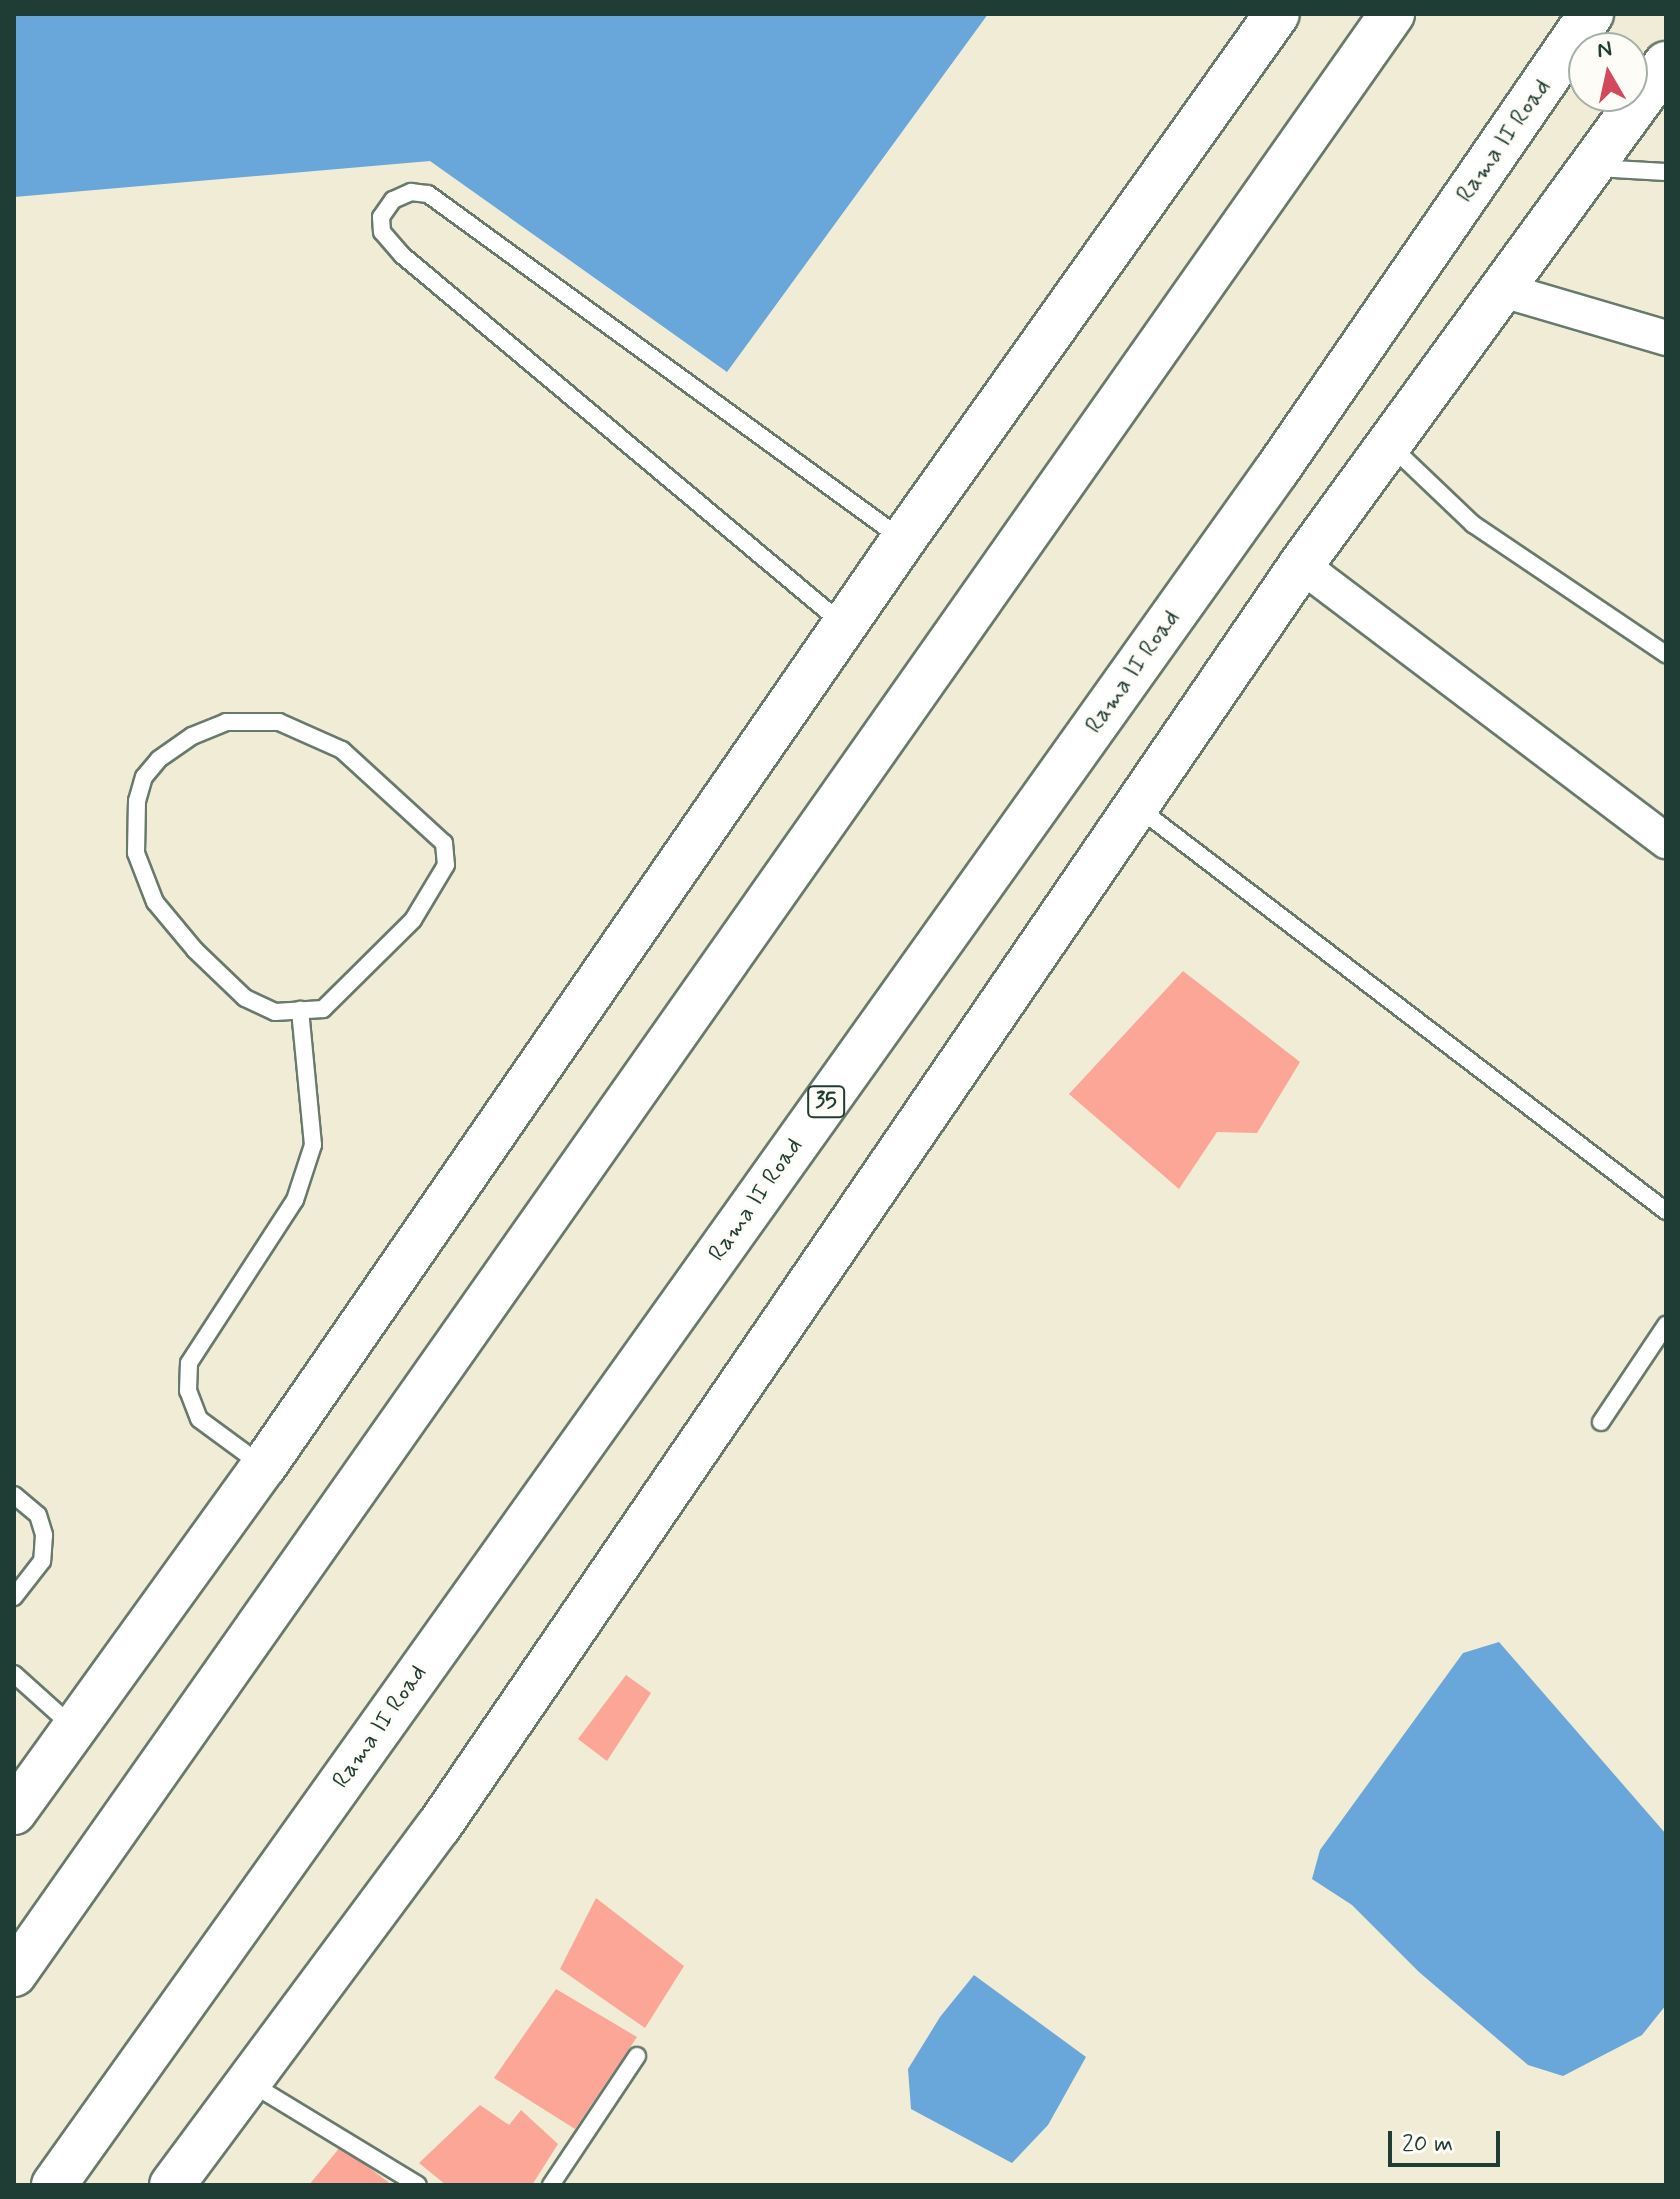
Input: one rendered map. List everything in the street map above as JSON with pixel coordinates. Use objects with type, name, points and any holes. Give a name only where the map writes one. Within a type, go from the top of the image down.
[{"type":"main road","points":[[14,1812],[264,1466],[903,540],[1277,14]]},
{"type":"main road","points":[[14,1974],[1392,14]]},
{"type":"main road","name":"Rama II Road","points":[[54,2185],[1267,483],[1591,14]]},
{"type":"main road","points":[[172,2185],[246,2081],[439,1826],[1301,565],[1391,446],[1666,64]]},
{"type":"street","points":[[1503,290],[1666,338]]},
{"type":"street","points":[[1301,565],[1666,841]]},
{"type":"lane","points":[[1592,167],[1666,172]]},
{"type":"lane","points":[[845,625],[395,249],[382,232],[381,217],[393,200],[411,192],[428,194],[903,540]]},
{"type":"lane","points":[[1391,446],[1473,524],[1666,654]]},
{"type":"lane","points":[[226,722],[279,722],[342,750],[444,843],[446,865],[413,920],[323,1009],[300,1010],[275,1012],[245,998],[205,960],[155,902],[136,853],[137,801],[144,777],[159,759],[192,736],[226,722]]},
{"type":"lane","points":[[1136,806],[1666,1211]]},
{"type":"lane","points":[[264,1466],[199,1419],[188,1391],[189,1363],[295,1200],[313,1145],[300,1010]]},
{"type":"lane","points":[[1601,1422],[1666,1325]]},
{"type":"lane","points":[[14,1495],[38,1515],[44,1535],[42,1561],[14,1597]]},
{"type":"lane","points":[[14,1674],[73,1727]]},
{"type":"lane","points":[[551,2185],[637,2056]]},
{"type":"lane","points":[[246,2081],[418,2185]]},
{"type":"water","points":[[14,14],[988,14],[727,372],[430,161],[14,197]]},
{"type":"water","points":[[1499,1642],[1666,1834],[1666,2005],[1642,2035],[1563,2076],[1528,2065],[1419,1972],[1352,1905],[1312,1879],[1320,1850],[1463,1653]]},
{"type":"water","points":[[974,1975],[1086,2057],[1048,2125],[1012,2163],[911,2109],[908,2069],[940,2017]]},
{"type":"building","points":[[1183,971],[1300,1062],[1257,1133],[1217,1132],[1179,1189],[1069,1094]]},
{"type":"building","points":[[626,1675],[651,1693],[607,1761],[578,1739]]},
{"type":"building","points":[[596,1898],[684,1966],[645,2028],[560,1969]]},
{"type":"building","points":[[556,1989],[637,2037],[575,2129],[494,2078]]},
{"type":"building","points":[[480,2105],[509,2125],[521,2110],[558,2144],[532,2185],[446,2185],[419,2163]]},
{"type":"building","points":[[341,2146],[392,2185],[309,2185]]}]
